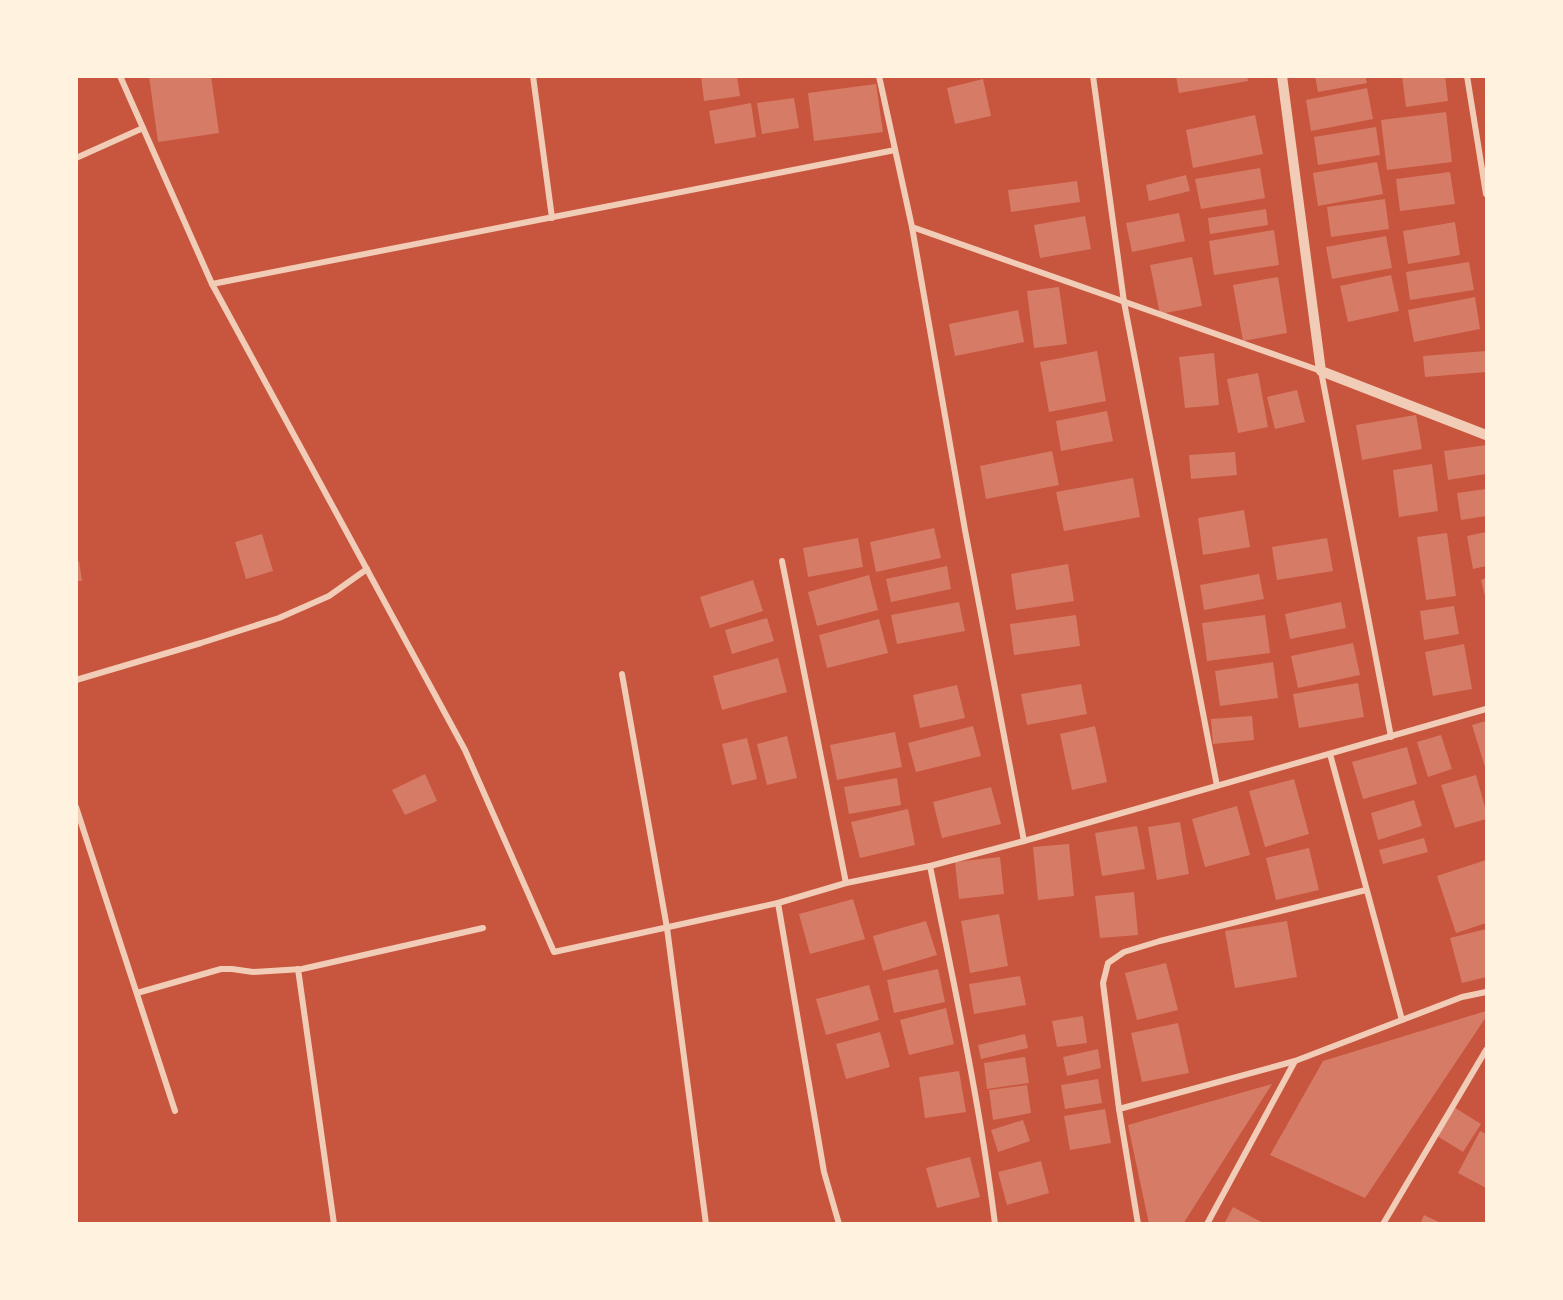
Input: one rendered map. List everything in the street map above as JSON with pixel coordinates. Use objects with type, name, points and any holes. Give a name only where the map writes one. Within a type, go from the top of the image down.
[{"type":"street","points":[[120,76],[212,284],[465,750],[555,952],[778,903],[846,884],[930,866],[1486,709]]},
{"type":"street","points":[[533,76],[552,218]]},
{"type":"street","points":[[879,76],[912,227],[965,531],[1024,841]]},
{"type":"street","points":[[1093,76],[1124,302],[1217,786]]},
{"type":"street","points":[[1282,76],[1321,371],[1391,737]]},
{"type":"street","points":[[1467,76],[1486,194]]},
{"type":"street","points":[[76,158],[143,128]]},
{"type":"street","points":[[212,284],[895,150]]},
{"type":"street","points":[[912,227],[1321,371],[1486,435]]},
{"type":"street","points":[[782,561],[846,884]]},
{"type":"street","points":[[76,680],[279,618],[328,596],[367,569]]},
{"type":"street","points":[[622,674],[667,928],[706,1224]]},
{"type":"street","points":[[1330,754],[1402,1020]]},
{"type":"street","points":[[76,807],[175,1111]]},
{"type":"street","points":[[930,866],[970,1066],[986,1155],[995,1224]]},
{"type":"street","points":[[1138,1224],[1119,1109],[1103,983],[1108,963],[1124,952],[1160,941],[1366,891]]},
{"type":"street","points":[[778,903],[824,1172],[839,1224]]},
{"type":"street","points":[[136,993],[221,969],[253,972],[298,969],[483,928]]},
{"type":"street","points":[[298,969],[334,1224]]},
{"type":"street","points":[[1119,1109],[1295,1061],[1462,997],[1486,992]]},
{"type":"street","points":[[1383,1224],[1486,1050]]},
{"type":"street","points":[[1207,1224],[1295,1061]]},
{"type":"building","points":[[149,76],[211,76],[219,133],[158,142]]},
{"type":"building","points":[[701,76],[737,76],[740,96],[704,101]]},
{"type":"building","points":[[1176,76],[1247,76],[1248,81],[1179,93]]},
{"type":"building","points":[[1315,76],[1365,76],[1367,83],[1318,92]]},
{"type":"building","points":[[1402,76],[1445,76],[1448,101],[1406,107]]},
{"type":"building","points":[[983,79],[991,116],[955,124],[947,88]]},
{"type":"building","points":[[876,84],[883,132],[814,141],[808,93]]},
{"type":"building","points":[[1367,88],[1373,119],[1311,131],[1306,100]]},
{"type":"building","points":[[794,98],[799,128],[762,134],[757,103]]},
{"type":"building","points":[[751,103],[756,137],[715,144],[709,111]]},
{"type":"building","points":[[1446,112],[1452,162],[1387,170],[1381,120]]},
{"type":"building","points":[[1255,115],[1263,154],[1193,168],[1186,130]]},
{"type":"building","points":[[1376,127],[1380,155],[1318,165],[1314,137]]},
{"type":"building","points":[[1377,162],[1383,194],[1318,206],[1313,173]]},
{"type":"building","points":[[1260,168],[1265,198],[1201,209],[1195,179]]},
{"type":"building","points":[[1450,172],[1455,204],[1400,211],[1396,179]]},
{"type":"building","points":[[1186,175],[1190,191],[1149,201],[1146,185]]},
{"type":"building","points":[[1077,181],[1080,202],[1011,212],[1008,190]]},
{"type":"building","points":[[1385,199],[1389,229],[1331,237],[1327,207]]},
{"type":"building","points":[[1266,209],[1268,225],[1210,234],[1208,218]]},
{"type":"building","points":[[1179,213],[1185,241],[1132,252],[1126,223]]},
{"type":"building","points":[[1085,216],[1091,249],[1040,258],[1034,225]]},
{"type":"building","points":[[1455,222],[1460,255],[1408,264],[1403,231]]},
{"type":"building","points":[[1274,230],[1279,265],[1214,275],[1209,241]]},
{"type":"building","points":[[1386,236],[1392,268],[1332,279],[1326,247]]},
{"type":"building","points":[[1192,257],[1202,306],[1160,314],[1150,265]]},
{"type":"building","points":[[1469,262],[1474,290],[1410,300],[1406,272]]},
{"type":"building","points":[[1391,275],[1399,311],[1348,322],[1340,286]]},
{"type":"building","points":[[1278,277],[1287,333],[1243,341],[1233,285]]},
{"type":"building","points":[[1059,287],[1067,344],[1034,348],[1027,291]]},
{"type":"building","points":[[1475,297],[1480,329],[1414,342],[1408,310]]},
{"type":"building","points":[[1018,310],[1024,342],[955,356],[949,324]]},
{"type":"building","points":[[1097,351],[1106,401],[1049,412],[1040,362]]},
{"type":"building","points":[[1486,351],[1486,372],[1425,377],[1423,356]]},
{"type":"building","points":[[1214,353],[1219,405],[1185,408],[1179,357]]},
{"type":"building","points":[[1258,373],[1268,427],[1238,433],[1227,379]]},
{"type":"building","points":[[1297,390],[1305,422],[1275,429],[1267,397]]},
{"type":"building","points":[[1107,411],[1113,441],[1061,451],[1056,421]]},
{"type":"building","points":[[1416,415],[1422,449],[1362,460],[1356,425]]},
{"type":"building","points":[[1486,445],[1486,474],[1448,480],[1444,451]]},
{"type":"building","points":[[1052,451],[1059,485],[986,499],[980,466]]},
{"type":"building","points":[[1235,452],[1237,475],[1191,479],[1189,455]]},
{"type":"building","points":[[1432,464],[1438,511],[1399,517],[1393,470]]},
{"type":"building","points":[[1133,478],[1140,517],[1064,531],[1056,492]]},
{"type":"building","points":[[1486,489],[1486,516],[1461,520],[1457,493]]},
{"type":"building","points":[[1244,510],[1250,547],[1203,555],[1198,518]]},
{"type":"building","points":[[934,528],[941,558],[876,572],[870,542]]},
{"type":"building","points":[[1486,532],[1486,566],[1473,569],[1467,536]]},
{"type":"building","points":[[1447,533],[1456,596],[1426,600],[1417,537]]},
{"type":"building","points":[[262,534],[273,571],[246,579],[235,542]]},
{"type":"building","points":[[858,538],[863,567],[808,577],[803,548]]},
{"type":"building","points":[[1327,538],[1333,571],[1277,580],[1272,547]]},
{"type":"building","points":[[79,561],[82,581],[76,581],[76,562]]},
{"type":"building","points":[[1068,564],[1074,601],[1016,610],[1011,574]]},
{"type":"building","points":[[947,566],[951,589],[891,602],[886,579]]},
{"type":"building","points":[[1259,574],[1264,599],[1204,610],[1200,585]]},
{"type":"building","points":[[869,575],[878,610],[817,626],[808,592]]},
{"type":"building","points":[[1486,578],[1486,600],[1481,580]]},
{"type":"building","points":[[753,580],[763,611],[710,628],[700,597]]},
{"type":"building","points":[[959,602],[965,631],[897,644],[891,615]]},
{"type":"building","points":[[1341,602],[1346,628],[1290,639],[1285,614]]},
{"type":"building","points":[[1454,606],[1459,634],[1424,640],[1420,611]]},
{"type":"building","points":[[1076,615],[1080,646],[1014,655],[1010,624]]},
{"type":"building","points":[[1265,615],[1270,653],[1207,661],[1202,623]]},
{"type":"building","points":[[767,618],[774,641],[732,654],[725,630]]},
{"type":"building","points":[[879,619],[888,653],[827,668],[819,635]]},
{"type":"building","points":[[1353,643],[1360,675],[1298,688],[1291,656]]},
{"type":"building","points":[[1464,644],[1472,689],[1433,696],[1425,652]]},
{"type":"building","points":[[778,658],[787,692],[722,710],[713,676]]},
{"type":"building","points":[[1273,662],[1278,698],[1220,706],[1215,671]]},
{"type":"building","points":[[1358,683],[1364,717],[1299,728],[1293,694]]},
{"type":"building","points":[[1081,684],[1087,714],[1027,725],[1021,694]]},
{"type":"building","points":[[957,685],[965,718],[920,728],[913,695]]},
{"type":"building","points":[[1252,716],[1254,740],[1213,744],[1211,719]]},
{"type":"building","points":[[1486,721],[1486,766],[1485,767],[1472,725]]},
{"type":"building","points":[[973,726],[981,756],[916,772],[908,743]]},
{"type":"building","points":[[1095,726],[1107,782],[1072,790],[1060,734]]},
{"type":"building","points":[[895,732],[902,767],[837,780],[830,745]]},
{"type":"building","points":[[1441,735],[1452,769],[1428,777],[1417,742]]},
{"type":"building","points":[[787,736],[797,778],[767,785],[757,744]]},
{"type":"building","points":[[747,738],[757,779],[732,785],[722,744]]},
{"type":"building","points":[[1407,747],[1417,784],[1363,799],[1352,762]]},
{"type":"building","points":[[425,774],[437,801],[405,815],[392,790]]},
{"type":"building","points":[[1476,775],[1486,819],[1455,828],[1441,785]]},
{"type":"building","points":[[897,778],[901,805],[849,814],[844,787]]},
{"type":"building","points":[[1294,779],[1309,834],[1265,847],[1249,791]]},
{"type":"building","points":[[991,787],[1001,824],[942,838],[933,802]]},
{"type":"building","points":[[1414,800],[1422,826],[1378,840],[1371,813]]},
{"type":"building","points":[[1237,806],[1250,855],[1205,867],[1192,819]]},
{"type":"building","points":[[908,809],[915,845],[860,858],[851,822]]},
{"type":"building","points":[[1180,822],[1189,874],[1157,880],[1148,827]]},
{"type":"building","points":[[1137,826],[1145,869],[1102,876],[1095,833]]},
{"type":"building","points":[[1424,838],[1428,852],[1383,864],[1379,850]]},
{"type":"building","points":[[1069,844],[1074,896],[1038,900],[1033,847]]},
{"type":"building","points":[[1309,848],[1319,890],[1276,900],[1266,858]]},
{"type":"building","points":[[1000,857],[1004,894],[959,899],[955,862]]},
{"type":"building","points":[[1486,860],[1486,923],[1456,933],[1437,876]]},
{"type":"building","points":[[1134,892],[1138,935],[1100,938],[1095,896]]},
{"type":"building","points":[[853,899],[865,939],[810,954],[799,914]]},
{"type":"building","points":[[999,914],[1008,966],[970,973],[961,921]]},
{"type":"building","points":[[926,921],[937,955],[883,971],[873,936]]},
{"type":"building","points":[[1287,921],[1297,977],[1235,988],[1225,931]]},
{"type":"building","points":[[1486,929],[1486,977],[1462,983],[1450,938]]},
{"type":"building","points":[[1166,963],[1178,1010],[1137,1020],[1125,973]]},
{"type":"building","points":[[938,969],[945,1002],[894,1013],[887,980]]},
{"type":"building","points":[[1020,976],[1026,1005],[974,1014],[969,984]]},
{"type":"building","points":[[869,985],[879,1020],[826,1035],[816,999]]},
{"type":"building","points":[[946,1008],[954,1044],[909,1055],[900,1020]]},
{"type":"building","points":[[1486,1011],[1486,1017],[1365,1198],[1270,1155],[1323,1061]]},
{"type":"building","points":[[1083,1016],[1087,1043],[1057,1047],[1052,1021]]},
{"type":"building","points":[[1178,1023],[1189,1073],[1142,1082],[1131,1033]]},
{"type":"building","points":[[880,1032],[890,1067],[846,1079],[836,1044]]},
{"type":"building","points":[[1025,1034],[1028,1048],[981,1059],[978,1045]]},
{"type":"building","points":[[1098,1049],[1101,1068],[1067,1076],[1063,1057]]},
{"type":"building","points":[[1025,1057],[1029,1083],[987,1089],[984,1063]]},
{"type":"building","points":[[959,1071],[966,1112],[925,1118],[919,1077]]},
{"type":"building","points":[[1098,1079],[1102,1103],[1065,1109],[1061,1085]]},
{"type":"building","points":[[1272,1084],[1183,1224],[1149,1224],[1128,1125]]},
{"type":"building","points":[[1027,1085],[1031,1113],[993,1120],[989,1090]]},
{"type":"building","points":[[1452,1106],[1481,1124],[1463,1152],[1434,1134]]},
{"type":"building","points":[[1105,1109],[1111,1143],[1070,1150],[1064,1116]]},
{"type":"building","points":[[1023,1120],[1030,1141],[998,1152],[991,1130]]},
{"type":"building","points":[[1480,1131],[1486,1134],[1486,1188],[1458,1173]]},
{"type":"building","points":[[970,1157],[980,1197],[937,1208],[926,1168]]},
{"type":"building","points":[[1041,1161],[1049,1193],[1007,1205],[998,1172]]},
{"type":"building","points":[[1233,1207],[1265,1224],[1224,1224]]},
{"type":"building","points":[[1424,1215],[1443,1224],[1420,1224]]}]
